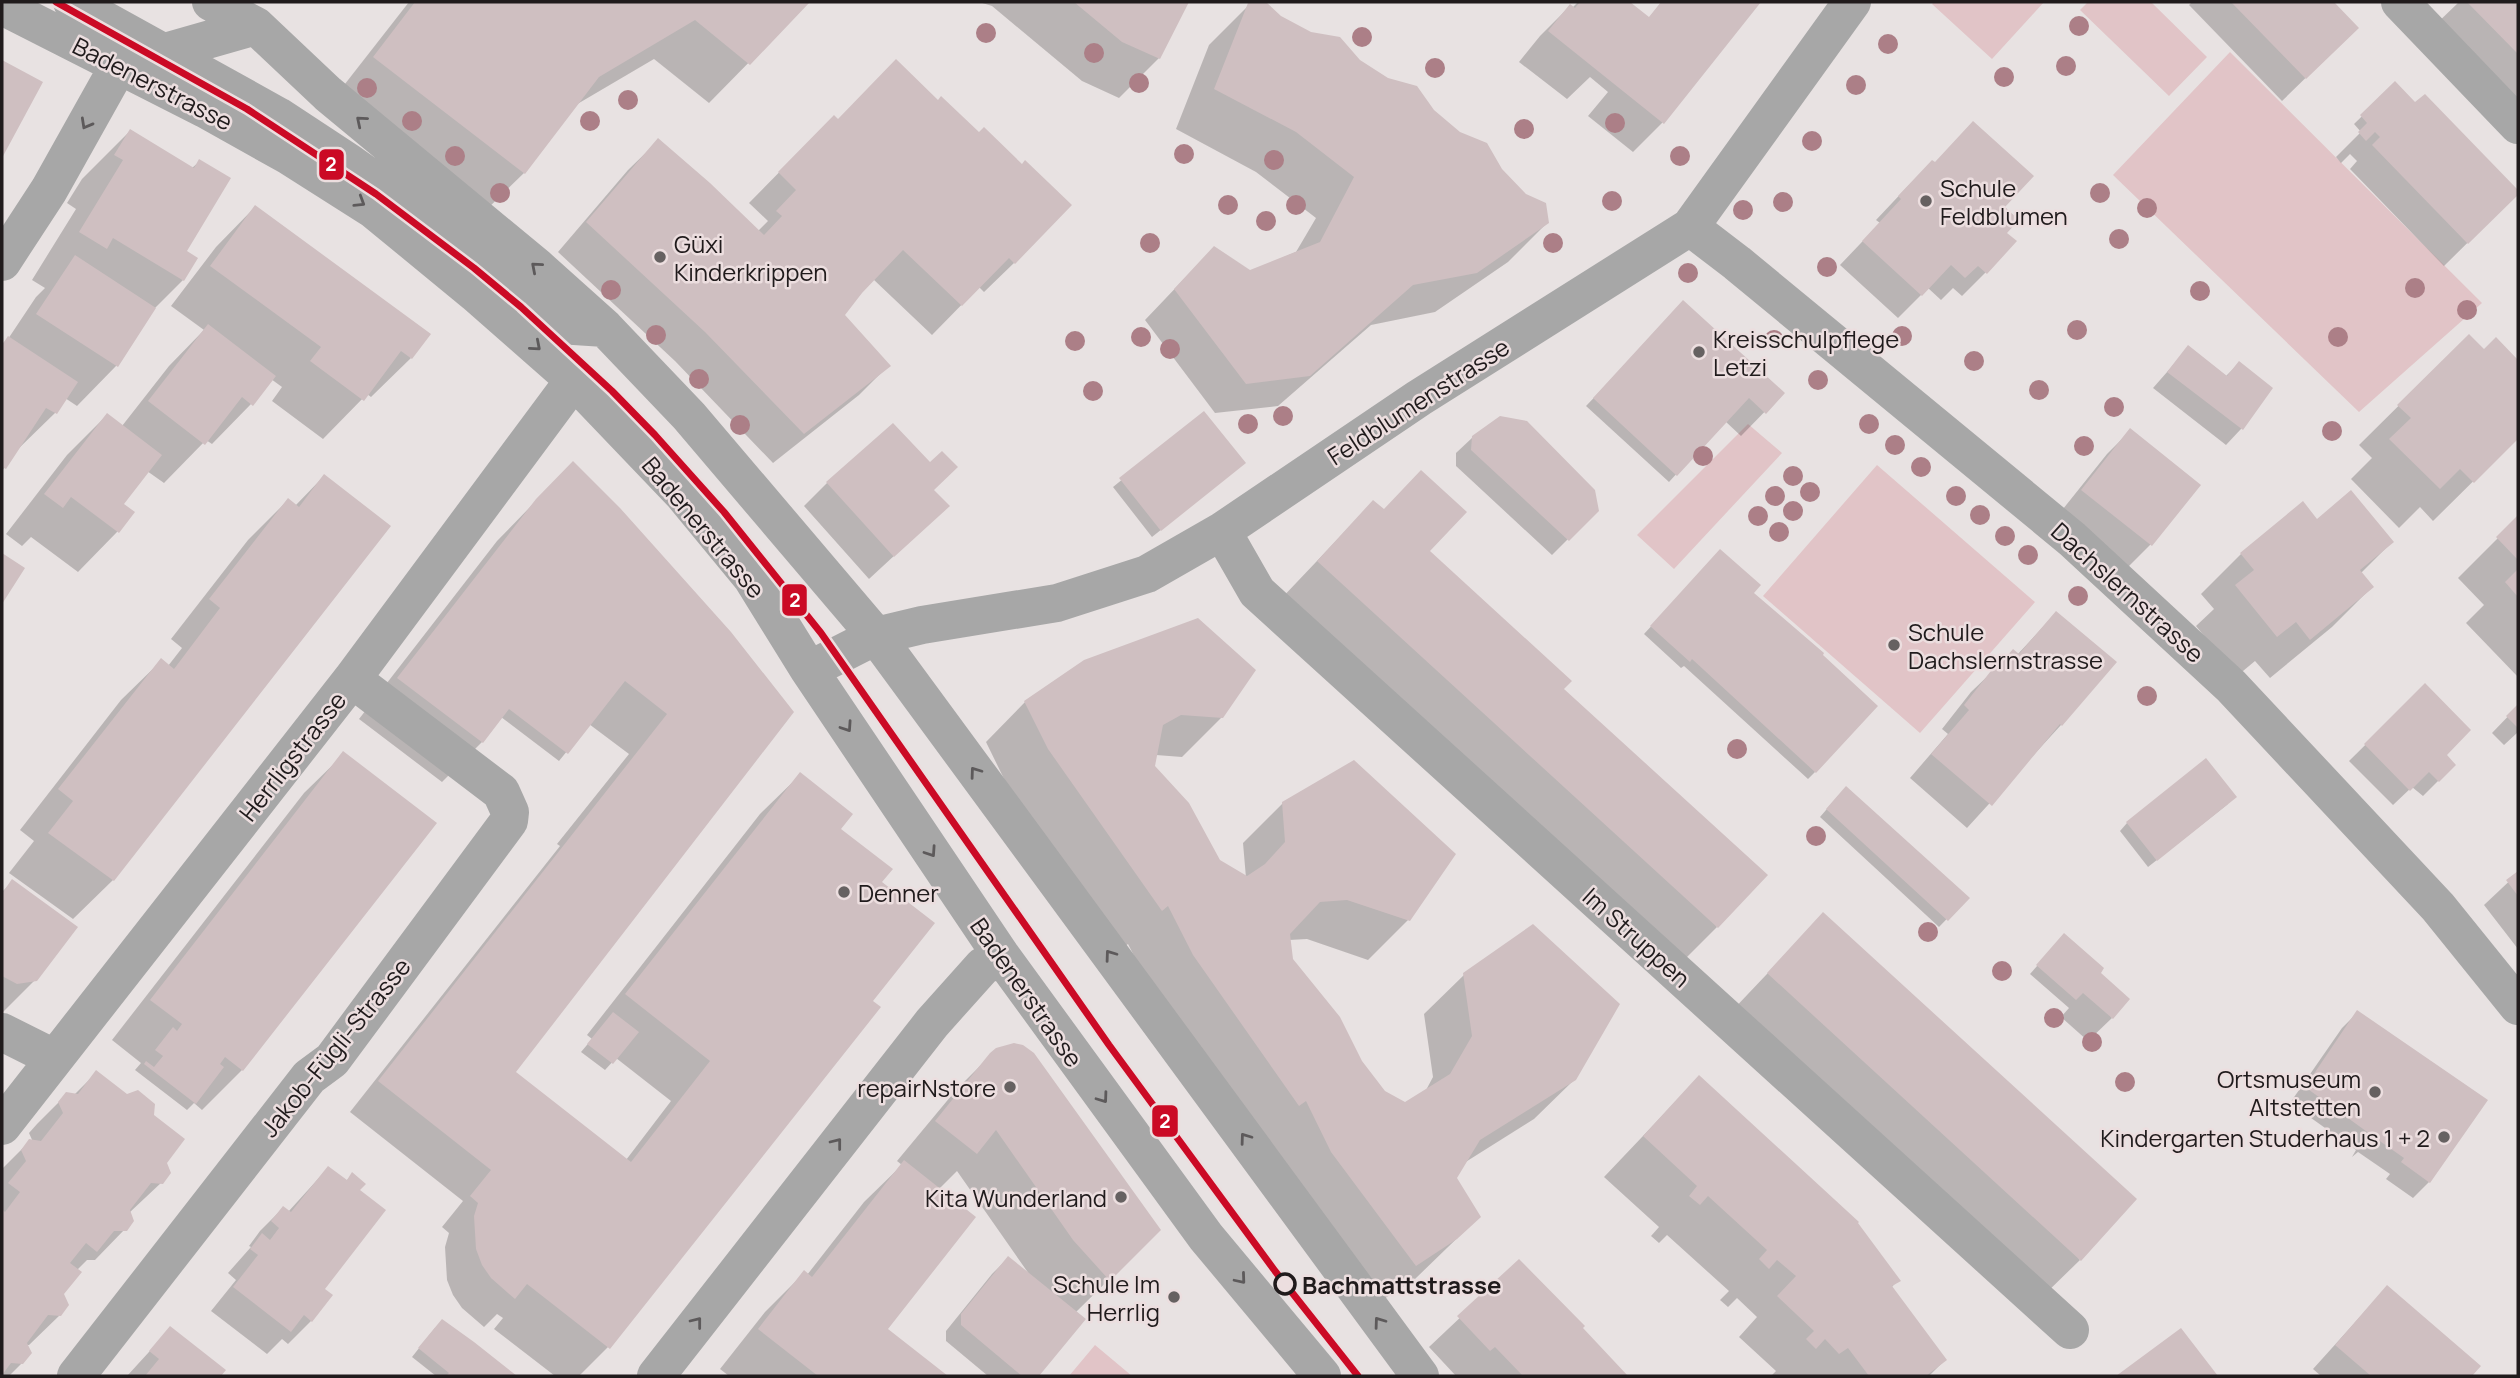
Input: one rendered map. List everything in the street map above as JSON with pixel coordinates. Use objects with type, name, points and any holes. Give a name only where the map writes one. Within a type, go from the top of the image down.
[{"type":"street","points":[[211,2],[266,14],[328,94],[537,267],[605,328],[689,416],[876,636],[1420,1376]]},
{"type":"street","name":"Feldblumenstrasse","points":[[809,670],[876,636],[922,625],[1057,603],[1147,574],[1222,531],[1410,404],[1690,227],[1852,2]]},
{"type":"street","points":[[2400,2],[2518,125]]},
{"type":"street","name":"Badenerstrasse","points":[[2,6],[119,65],[213,96],[289,156],[374,210],[475,293],[574,380],[682,493],[752,578],[809,670],[1002,957],[1206,1237],[1322,1376]]},
{"type":"street","points":[[79,6],[164,52],[213,96],[313,139],[437,225],[559,325],[605,328]]},
{"type":"street","points":[[79,6],[119,65]]},
{"type":"street","points":[[2,262],[49,190],[119,65],[164,52],[266,14]]},
{"type":"street","points":[[213,96],[266,14]]},
{"type":"street","name":"Dachslernstrasse","points":[[1690,227],[2073,539],[2231,686],[2438,907],[2518,1006]]},
{"type":"street","name":"Herrligstrasse","points":[[2,1126],[352,679],[574,380]]},
{"type":"street","name":"Im Struppen","points":[[1222,531],[1257,592],[2070,1330]]},
{"type":"street","name":"Jakob-Fügli-Strasse","points":[[76,1376],[309,1077],[332,1060],[509,821],[510,812],[501,792],[352,679]]},
{"type":"street","points":[[656,1376],[932,1023],[984,966],[1002,957]]},
{"type":"street","points":[[2,1032],[54,1058]]},
{"type":"shaded area","points":[[2044,2],[1992,59],[1932,4]]},
{"type":"shaded area","points":[[2088,2],[2151,2],[2207,57],[2169,96],[2080,10]]},
{"type":"shaded area","points":[[2230,52],[2482,303],[2359,412],[2113,175]]},
{"type":"shaded area","points":[[1748,424],[1782,453],[1674,569],[1637,535]]},
{"type":"shaded area","points":[[1877,465],[2035,602],[1920,733],[1763,596]]},
{"type":"shaded area","points":[[1095,1345],[1132,1376],[1069,1376]]},
{"type":"building","points":[[415,2],[810,2],[750,65],[695,20],[599,77],[525,174],[373,57]]},
{"type":"building","points":[[1074,2],[1189,2],[1160,59],[1122,42]]},
{"type":"building","points":[[1266,2],[1281,16],[1311,32],[1340,37],[1360,60],[1388,78],[1417,86],[1434,110],[1460,132],[1487,143],[1502,169],[1526,194],[1546,203],[1549,223],[1477,273],[1413,285],[1310,376],[1246,384],[1174,289],[1214,246],[1250,270],[1320,242],[1354,177],[1296,132],[1214,89],[1248,3]]},
{"type":"building","points":[[1580,2],[1630,2],[1649,17],[1661,2],[1761,2],[1664,124],[1548,31],[1570,4],[1575,8]]},
{"type":"building","points":[[2231,2],[2334,2],[2359,28],[2306,79]]},
{"type":"building","points":[[2467,2],[2518,2],[2518,54]]},
{"type":"building","points":[[896,59],[938,100],[941,96],[979,132],[984,127],[1022,164],[1025,160],[1072,205],[1015,264],[1009,258],[962,306],[903,250],[845,315],[891,366],[804,434],[705,332],[586,222],[658,138],[764,235],[782,216],[776,211],[796,190],[778,172],[834,115],[838,119]]},
{"type":"building","points":[[2,60],[43,82],[2,158]]},
{"type":"building","points":[[2395,81],[2415,102],[2425,94],[2518,190],[2518,195],[2468,244],[2372,145],[2380,137],[2375,132],[2366,141],[2358,132],[2367,123],[2360,115]]},
{"type":"building","points":[[1973,121],[2034,176],[2005,207],[2019,220],[2007,233],[2017,241],[1987,274],[1978,266],[1965,278],[1951,265],[1922,296],[1862,241],[1901,199],[1898,196],[1932,160],[1935,162]]},
{"type":"building","points":[[130,129],[194,168],[199,159],[231,178],[187,251],[198,258],[184,281],[113,238],[107,249],[79,232],[123,160],[114,155]]},
{"type":"building","points":[[255,205],[431,334],[412,359],[401,351],[364,401],[310,361],[321,347],[210,266]]},
{"type":"building","points":[[75,255],[156,308],[118,367],[36,314]]},
{"type":"building","points":[[1683,300],[1785,393],[1766,414],[1749,398],[1677,476],[1593,398]]},
{"type":"building","points":[[208,324],[276,376],[253,406],[242,397],[205,445],[148,401]]},
{"type":"building","points":[[2469,334],[2484,349],[2496,337],[2518,360],[2518,439],[2474,483],[2460,469],[2440,489],[2389,439],[2411,418],[2397,405]]},
{"type":"building","points":[[8,336],[78,382],[57,414],[46,408],[6,469],[2,467],[2,345]]},
{"type":"building","points":[[2188,345],[2227,376],[2239,361],[2273,388],[2243,430],[2167,372]]},
{"type":"building","points":[[1204,411],[1246,463],[1161,531],[1119,478]]},
{"type":"building","points":[[107,413],[162,455],[124,504],[135,512],[119,533],[71,497],[63,508],[44,494]]},
{"type":"building","points":[[1500,416],[1527,421],[1595,490],[1599,511],[1569,541],[1471,450],[1472,436]]},
{"type":"building","points":[[893,423],[930,462],[942,451],[958,467],[934,490],[950,506],[894,557],[826,482]]},
{"type":"building","points":[[2130,428],[2201,485],[2152,546],[2081,490]]},
{"type":"building","points":[[573,461],[620,508],[731,632],[794,712],[516,1072],[631,1162],[710,1061],[625,994],[800,772],[853,814],[841,829],[893,869],[882,882],[935,923],[873,1001],[881,1007],[610,1349],[527,1284],[515,1299],[491,1278],[476,1249],[474,1216],[478,1203],[470,1196],[491,1170],[378,1081],[667,714],[625,681],[568,754],[509,709],[483,743],[397,678],[536,499]]},
{"type":"building","points":[[1421,470],[1467,512],[1430,551],[1572,681],[1564,689],[1768,875],[1718,928],[1317,561],[1373,500],[1384,509]]},
{"type":"building","points":[[324,474],[391,526],[114,881],[48,833],[73,801],[58,789],[161,658],[174,669],[220,608],[209,599],[288,498],[299,507]]},
{"type":"building","points":[[2351,490],[2394,542],[2360,570],[2374,587],[2310,640],[2296,622],[2277,637],[2235,585],[2254,570],[2240,553],[2303,501],[2317,519]]},
{"type":"building","points":[[2518,515],[2518,560],[2496,537]]},
{"type":"building","points":[[1720,549],[1761,585],[1754,593],[1824,653],[1823,655],[1878,706],[1816,773],[1692,659],[1690,662],[1650,626]]},
{"type":"building","points":[[2,553],[25,568],[2,604]]},
{"type":"building","points":[[2518,569],[2518,597],[2505,582]]},
{"type":"building","points":[[2056,611],[2117,662],[2062,726],[2060,724],[1992,806],[1931,754],[1969,710],[1964,705],[1994,667],[1996,669],[2013,649],[2019,654]]},
{"type":"building","points":[[1198,618],[1256,670],[1223,718],[1181,715],[1163,725],[1155,766],[1189,803],[1220,860],[1247,876],[1265,864],[1285,842],[1282,802],[1354,760],[1456,854],[1410,921],[1347,900],[1320,902],[1290,934],[1293,959],[1340,1017],[1362,1061],[1385,1091],[1405,1102],[1450,1074],[1472,1036],[1463,973],[1533,924],[1620,1004],[1576,1080],[1480,1140],[1457,1178],[1481,1217],[1457,1239],[1416,1266],[1331,1152],[1306,1101],[1299,1106],[1193,955],[1168,906],[1162,911],[1048,749],[1024,701],[1084,660]]},
{"type":"building","points":[[2425,683],[2471,730],[2447,755],[2456,765],[2439,782],[2429,772],[2410,791],[2364,744]]},
{"type":"building","points":[[2518,704],[2518,728],[2506,716]]},
{"type":"building","points":[[343,751],[437,823],[243,1071],[225,1057],[220,1064],[224,1067],[196,1104],[144,1064],[146,1061],[154,1067],[163,1056],[155,1050],[173,1027],[177,1031],[182,1024],[150,1000]]},
{"type":"building","points":[[2206,758],[2237,797],[2157,861],[2126,822]]},
{"type":"building","points":[[1846,786],[1970,898],[1948,921],[1826,809]]},
{"type":"building","points":[[2518,871],[2518,896],[2506,880]]},
{"type":"building","points":[[12,879],[78,927],[37,981],[17,984],[2,976],[2,890],[3,892]]},
{"type":"building","points":[[1823,912],[2137,1199],[2081,1261],[1767,973]]},
{"type":"building","points":[[2064,933],[2104,968],[2101,973],[2130,999],[2113,1019],[2083,993],[2076,1000],[2036,965]]},
{"type":"building","points":[[2357,1010],[2488,1100],[2430,1183],[2401,1162],[2404,1158],[2374,1137],[2370,1143],[2366,1140],[2370,1134],[2305,1087]]},
{"type":"building","points":[[613,1012],[639,1032],[613,1064],[587,1044]]},
{"type":"building","points":[[1014,1043],[1023,1045],[1034,1053],[1161,1230],[1110,1281],[1073,1240],[996,1130],[977,1154],[935,1121],[990,1053],[996,1048]]},
{"type":"building","points":[[96,1070],[127,1094],[138,1090],[155,1104],[154,1115],[185,1139],[167,1163],[171,1173],[163,1184],[151,1183],[130,1210],[134,1221],[127,1231],[114,1231],[97,1252],[86,1243],[70,1263],[82,1272],[64,1294],[69,1305],[61,1316],[48,1315],[27,1343],[32,1353],[23,1364],[11,1363],[2,1375],[2,1209],[5,1212],[20,1192],[8,1183],[26,1161],[21,1150],[29,1139],[41,1141],[63,1113],[58,1102],[66,1092],[78,1094]]},
{"type":"building","points":[[1699,1075],[1859,1222],[1901,1281],[1892,1286],[1947,1360],[1926,1376],[1869,1376],[1848,1348],[1839,1354],[1825,1339],[1816,1349],[1806,1339],[1814,1331],[1777,1296],[1796,1276],[1777,1260],[1769,1269],[1759,1259],[1767,1250],[1708,1196],[1700,1205],[1689,1196],[1697,1186],[1643,1136]]},
{"type":"building","points":[[904,1160],[976,1217],[888,1329],[948,1376],[818,1376],[758,1329],[804,1270],[812,1277]]},
{"type":"building","points":[[328,1166],[347,1180],[352,1172],[366,1184],[360,1190],[386,1210],[325,1289],[333,1295],[312,1322],[304,1315],[291,1332],[233,1287],[258,1255],[250,1249],[262,1233],[270,1240],[279,1228],[271,1221],[283,1206],[291,1212]]},
{"type":"building","points":[[1008,1256],[1086,1319],[1039,1376],[1022,1376],[961,1325],[961,1314]]},
{"type":"building","points":[[1519,1259],[1585,1326],[1583,1328],[1628,1376],[1523,1376],[1495,1347],[1490,1351],[1457,1316]]},
{"type":"building","points":[[2387,1285],[2481,1366],[2472,1376],[2371,1376],[2335,1345]]},
{"type":"building","points":[[442,1319],[517,1376],[446,1376],[449,1373],[418,1348]]},
{"type":"building","points":[[170,1326],[226,1370],[221,1376],[145,1376],[159,1359],[149,1351]]},
{"type":"building","points":[[2181,1328],[2218,1376],[2116,1376]]},
{"type":"tram line","name":"2","points":[[56,2],[247,109],[376,194],[521,307],[612,391],[655,435],[724,512],[821,633],[1109,1045],[1275,1271],[1358,1376]]},
{"type":"place","name":"Schule Feldblumen","points":[[1926,201]]},
{"type":"place","name":"Güxi Kinderkrippen","points":[[660,257]]},
{"type":"place","name":"Kreisschulpflege Letzi","points":[[1699,352]]},
{"type":"place","name":"Schule Dachslernstrasse","points":[[1894,645]]},
{"type":"place","name":"Denner","points":[[844,892]]},
{"type":"place","name":"repairNstore","points":[[1010,1087]]},
{"type":"place","name":"Ortsmuseum Altstetten","points":[[2375,1092]]},
{"type":"place","name":"Kindergarten Studerhaus 1 + 2","points":[[2444,1137]]},
{"type":"place","name":"Kita Wunderland","points":[[1121,1197]]},
{"type":"place","name":"Bachmattstrasse","points":[[1285,1284]]},
{"type":"place","name":"Schule Im Herrlig","points":[[1174,1297]]}]
